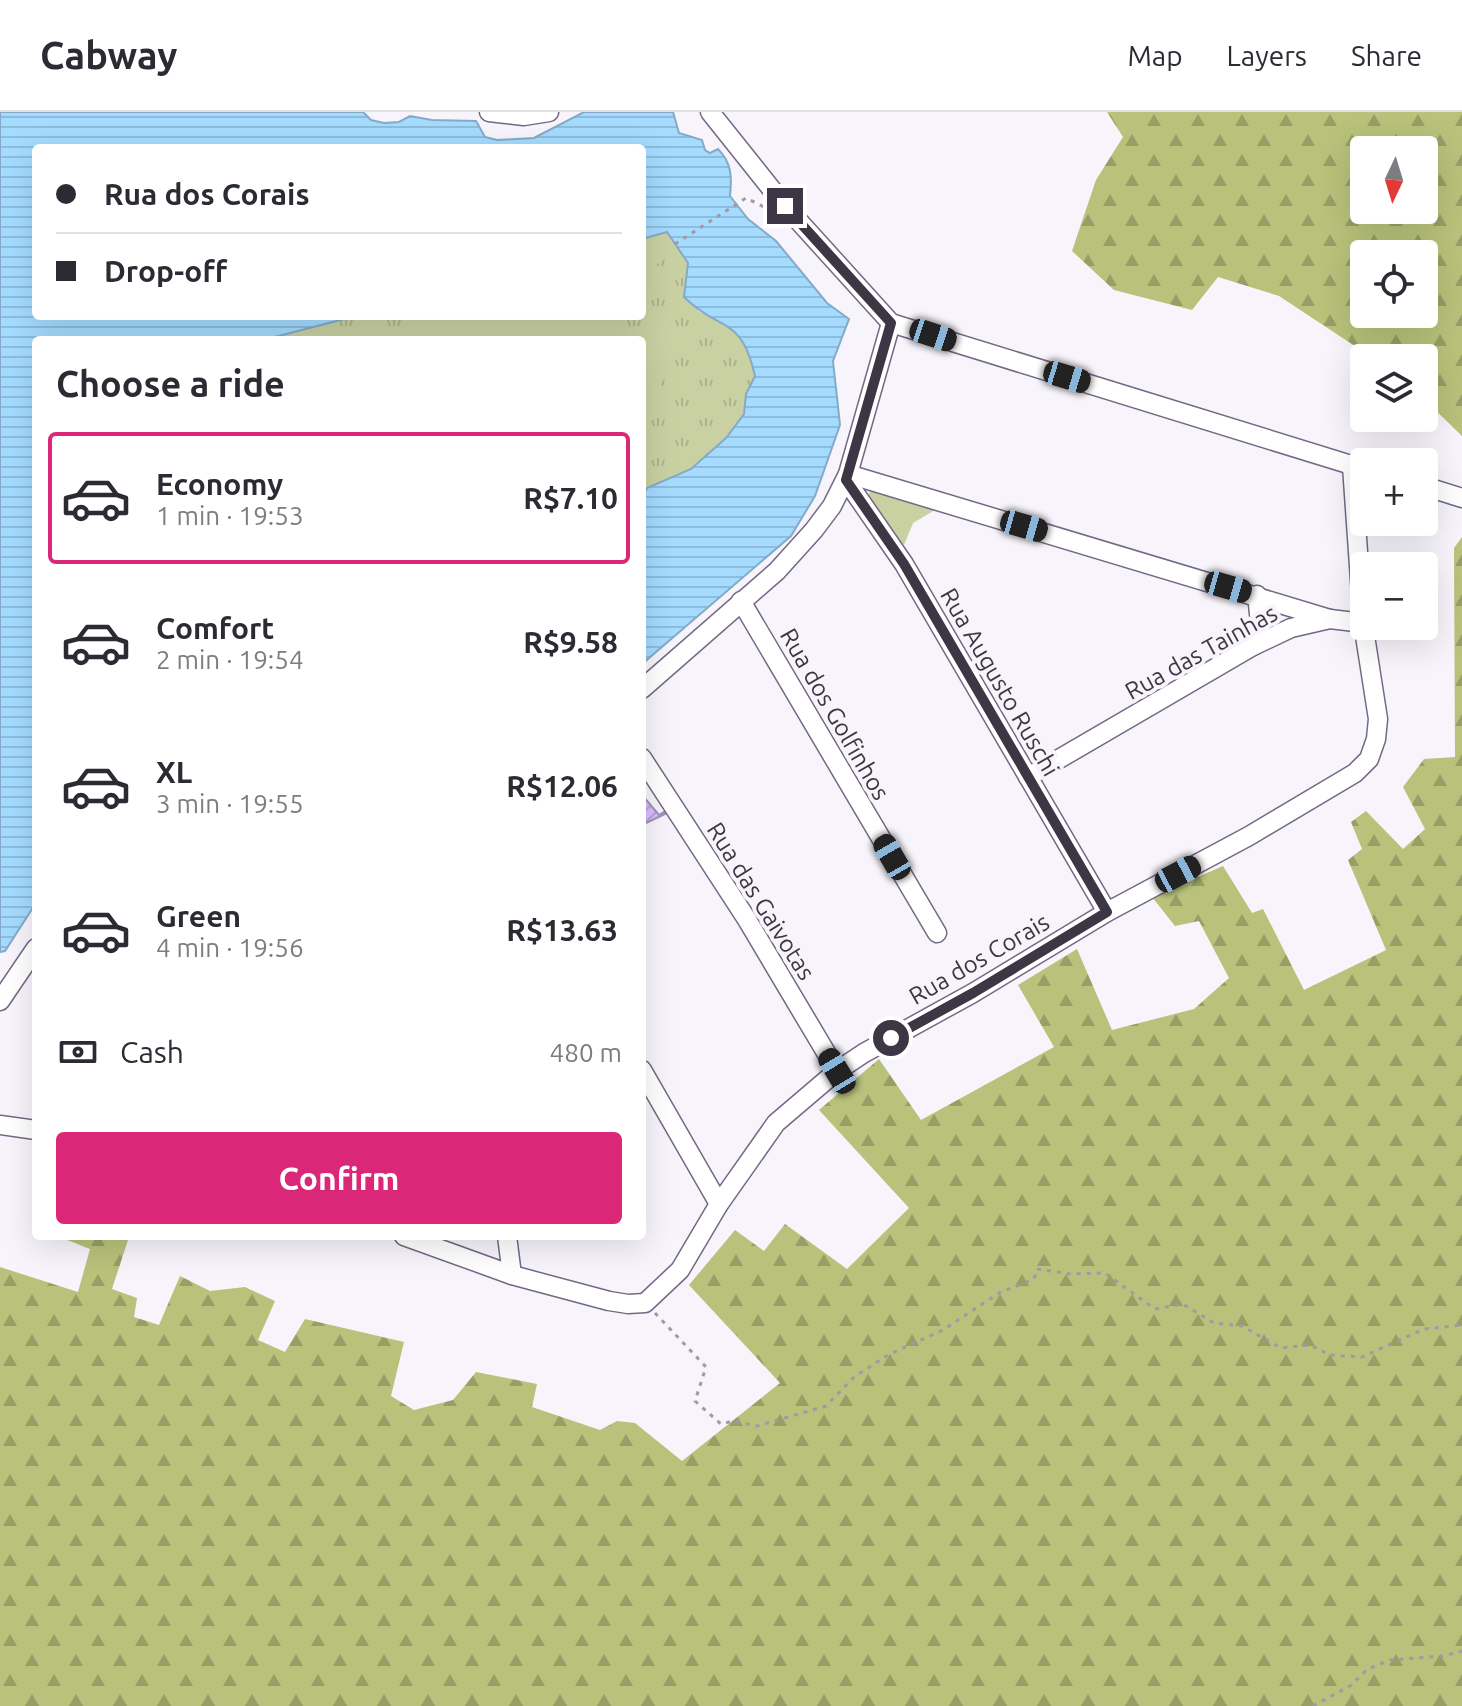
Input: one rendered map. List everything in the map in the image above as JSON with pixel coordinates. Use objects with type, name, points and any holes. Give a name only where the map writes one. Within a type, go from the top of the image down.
[{"type":"street","points":[[489,112],[524,116],[549,112]]},
{"type":"street","points":[[710,112],[785,206],[891,323],[1350,465]]},
{"type":"street","points":[[646,685],[777,571],[814,530],[847,477],[891,323]]},
{"type":"street","points":[[847,477],[1257,595],[1330,619]]},
{"type":"street","name":"Rua Augusto Ruschi","points":[[847,477],[904,564],[1107,912]]},
{"type":"street","points":[[1438,490],[1462,498]]},
{"type":"street","points":[[1253,646],[1260,623],[1257,595]]},
{"type":"street","name":"Rua dos Golfinhos","points":[[741,601],[937,933]]},
{"type":"street","name":"Rua das Tainhas","points":[[1028,777],[1253,646],[1291,628],[1330,619],[1350,621]]},
{"type":"street","name":"Rua dos Corais","points":[[645,1303],[680,1270],[719,1204],[776,1123],[837,1071],[1107,912],[1249,836],[1355,773],[1369,759],[1376,739],[1378,719],[1366,640]]},
{"type":"street","name":"Rua das Gaivotas","points":[[646,764],[746,918],[837,1071]]},
{"type":"street","points":[[0,1001],[32,954]]},
{"type":"street","points":[[646,1077],[719,1204]]},
{"type":"street","points":[[0,1121],[32,1129]]},
{"type":"street","points":[[415,1240],[512,1275],[609,1301],[645,1303]]},
{"type":"street","points":[[508,1240],[512,1275]]},
{"type":"path","points":[[675,244],[746,198]]},
{"type":"path","points":[[645,1303],[706,1367],[695,1401],[721,1424],[733,1421],[757,1426],[826,1406],[854,1377],[888,1355],[943,1330],[999,1293],[1034,1279],[1037,1269],[1070,1274],[1105,1273],[1155,1309],[1183,1304],[1214,1323],[1242,1326],[1281,1348],[1310,1345],[1330,1355],[1362,1357],[1424,1329],[1462,1325]]},
{"type":"path","points":[[1313,1706],[1350,1686],[1368,1669],[1390,1660],[1443,1656],[1462,1651]]},
{"type":"green space","points":[[1107,112],[1462,112],[1462,436],[1438,413],[1438,344],[1352,344],[1279,296],[1218,277],[1192,310],[1114,290],[1072,251],[1096,180],[1123,137]]},
{"type":"green space","points":[[667,232],[688,263],[698,311],[737,334],[748,352],[755,376],[746,394],[744,413],[726,438],[691,469],[646,490],[646,336],[278,336],[340,320],[646,320],[646,238]]},
{"type":"green space","points":[[670,237],[678,249],[646,273],[646,245]]},
{"type":"green space","points":[[423,320],[624,320],[624,326],[646,336],[358,336],[378,331],[414,330]]},
{"type":"green space","points":[[646,336],[663,337],[670,348],[673,367],[654,392],[646,393]]},
{"type":"green space","points":[[871,490],[935,510],[913,523],[904,545],[866,499]]},
{"type":"green space","points":[[1462,537],[1462,1706],[0,1706],[0,1267],[78,1292],[90,1249],[67,1240],[128,1240],[112,1289],[137,1298],[134,1317],[159,1325],[180,1276],[210,1291],[245,1287],[275,1301],[258,1340],[285,1352],[305,1319],[404,1342],[391,1396],[414,1410],[453,1400],[476,1372],[537,1384],[532,1407],[600,1430],[617,1421],[635,1423],[682,1461],[780,1383],[689,1285],[735,1230],[764,1251],[785,1224],[847,1269],[909,1208],[819,1110],[879,1059],[921,1120],[1054,1047],[1018,985],[1077,949],[1112,1030],[1194,1009],[1229,978],[1199,921],[1175,926],[1152,897],[1223,866],[1252,913],[1263,909],[1304,990],[1386,950],[1348,860],[1362,849],[1351,822],[1366,811],[1403,849],[1425,829],[1403,787],[1424,759],[1455,757],[1454,548]]},
{"type":"water","points":[[0,112],[363,112],[371,120],[384,123],[399,122],[410,116],[476,121],[485,137],[497,140],[534,138],[584,112],[673,112],[679,133],[702,140],[705,150],[710,153],[718,149],[730,171],[730,196],[748,219],[776,241],[827,303],[849,319],[833,361],[840,425],[815,496],[791,536],[646,661],[646,490],[691,469],[726,438],[744,414],[746,394],[755,376],[749,356],[736,333],[684,297],[688,263],[667,232],[646,238],[646,144],[32,144],[32,320],[340,320],[278,336],[32,336],[32,909],[5,951],[0,952]]},
{"type":"building","points":[[646,800],[659,815],[665,814],[646,823]]},
{"type":"route","points":[[785,206],[891,323],[846,480],[904,564],[1107,912],[973,993],[891,1038]]}]
